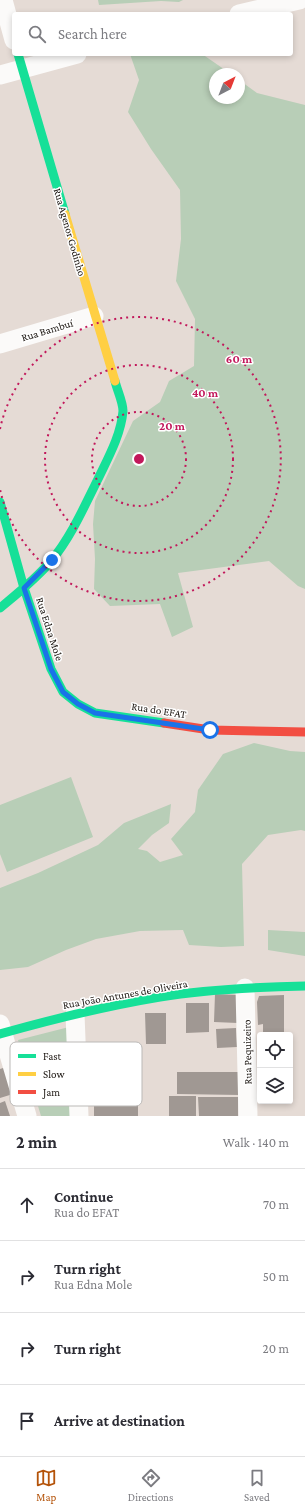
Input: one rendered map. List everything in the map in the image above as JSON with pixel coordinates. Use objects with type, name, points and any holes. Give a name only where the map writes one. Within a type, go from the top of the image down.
[{"type":"street","points":[[2,0],[12,33]]},
{"type":"street","points":[[248,12],[299,0]]},
{"type":"street","points":[[0,75],[20,62],[63,56]]},
{"type":"street","name":"Rua Agenor Godinho","points":[[20,62],[94,316],[123,409],[121,425],[113,447],[67,539],[52,560],[24,588]]},
{"type":"street","name":"Rua Bambuí","points":[[0,344],[94,316]]},
{"type":"street","name":"Rua Edna Mole","points":[[0,502],[24,588],[51,669],[63,692]]},
{"type":"street","points":[[0,608],[24,588]]},
{"type":"street","name":"Rua do EFAT","points":[[63,692],[78,704],[95,713],[210,730],[305,732]]},
{"type":"street","name":"Rua João Antunes de Oliveira","points":[[1,1030],[160,997],[245,988],[305,986]]},
{"type":"street","name":"Rua Pequizeiro","points":[[245,988],[248,1116]]},
{"type":"street","points":[[75,1014],[76,1042]]},
{"type":"street","points":[[1,1030],[10,1060]]},
{"type":"street","points":[[24,1106],[27,1116]]},
{"type":"street","points":[[78,1106],[78,1116]]},
{"type":"green space","points":[[98,0],[183,0],[179,2],[161,1],[99,5]]},
{"type":"green space","points":[[131,56],[205,56],[222,68],[209,68],[209,104],[245,104],[245,84],[257,93],[305,105],[305,589],[298,586],[269,561],[178,573],[193,627],[172,637],[160,604],[110,606],[94,589],[95,559],[93,524],[95,501],[133,421],[160,402],[169,381],[194,366],[195,319],[176,281],[181,239],[180,190],[151,149],[128,112],[139,80]]},
{"type":"green space","points":[[254,743],[290,751],[305,752],[305,831],[301,830],[268,835],[242,864],[244,946],[221,947],[189,945],[183,930],[140,931],[96,939],[66,950],[28,967],[0,970],[0,888],[38,873],[98,845],[124,823],[171,804],[169,823],[152,835],[138,849],[147,851],[160,862],[183,855],[171,839],[195,812],[198,790],[223,754]]},
{"type":"green space","points":[[71,777],[93,837],[7,872],[0,854],[0,805]]},
{"type":"green space","points":[[268,930],[305,932],[305,956],[268,950]]},
{"type":"green space","points":[[69,1027],[70,1042],[19,1042],[18,1040]]},
{"type":"green space","points":[[38,1106],[73,1106],[73,1116],[41,1116]]},
{"type":"building","points":[[215,994],[239,995],[238,1023],[214,1022]]},
{"type":"building","points":[[284,995],[284,1032],[263,1032],[263,1024],[258,1025],[257,1002],[259,996]]},
{"type":"building","points":[[186,1003],[209,1003],[209,1032],[186,1033]]},
{"type":"building","points":[[145,1013],[166,1013],[166,1044],[146,1044]]},
{"type":"building","points":[[236,1028],[237,1047],[217,1048],[216,1029]]},
{"type":"building","points":[[6,1067],[10,1082],[10,1095],[0,1098],[0,1069]]},
{"type":"building","points":[[177,1072],[240,1072],[240,1095],[177,1094]]},
{"type":"building","points":[[169,1096],[196,1096],[196,1116],[169,1116]]},
{"type":"building","points":[[198,1097],[238,1097],[238,1116],[199,1116]]},
{"type":"building","points":[[5,1101],[10,1116],[0,1116],[0,1103]]},
{"type":"building","points":[[94,1106],[138,1106],[138,1116],[94,1116]]},
{"type":"traffic: fast","points":[[19,56],[65,214]]},
{"type":"traffic: fast","points":[[0,608],[33,580],[51,561],[65,542],[82,511],[110,455],[120,429],[123,407],[115,381]]},
{"type":"traffic: fast","points":[[0,502],[24,588],[51,669],[63,692],[78,704],[95,713],[164,723]]},
{"type":"traffic: fast","points":[[0,1034],[80,1013],[160,997],[232,989],[305,986]]},
{"type":"traffic: slow","points":[[65,214],[115,381]]},
{"type":"traffic: jam","points":[[164,723],[210,730],[305,732]]},
{"type":"route","points":[[52,560],[24,588],[51,669],[63,692],[78,704],[95,713],[210,730]]}]
